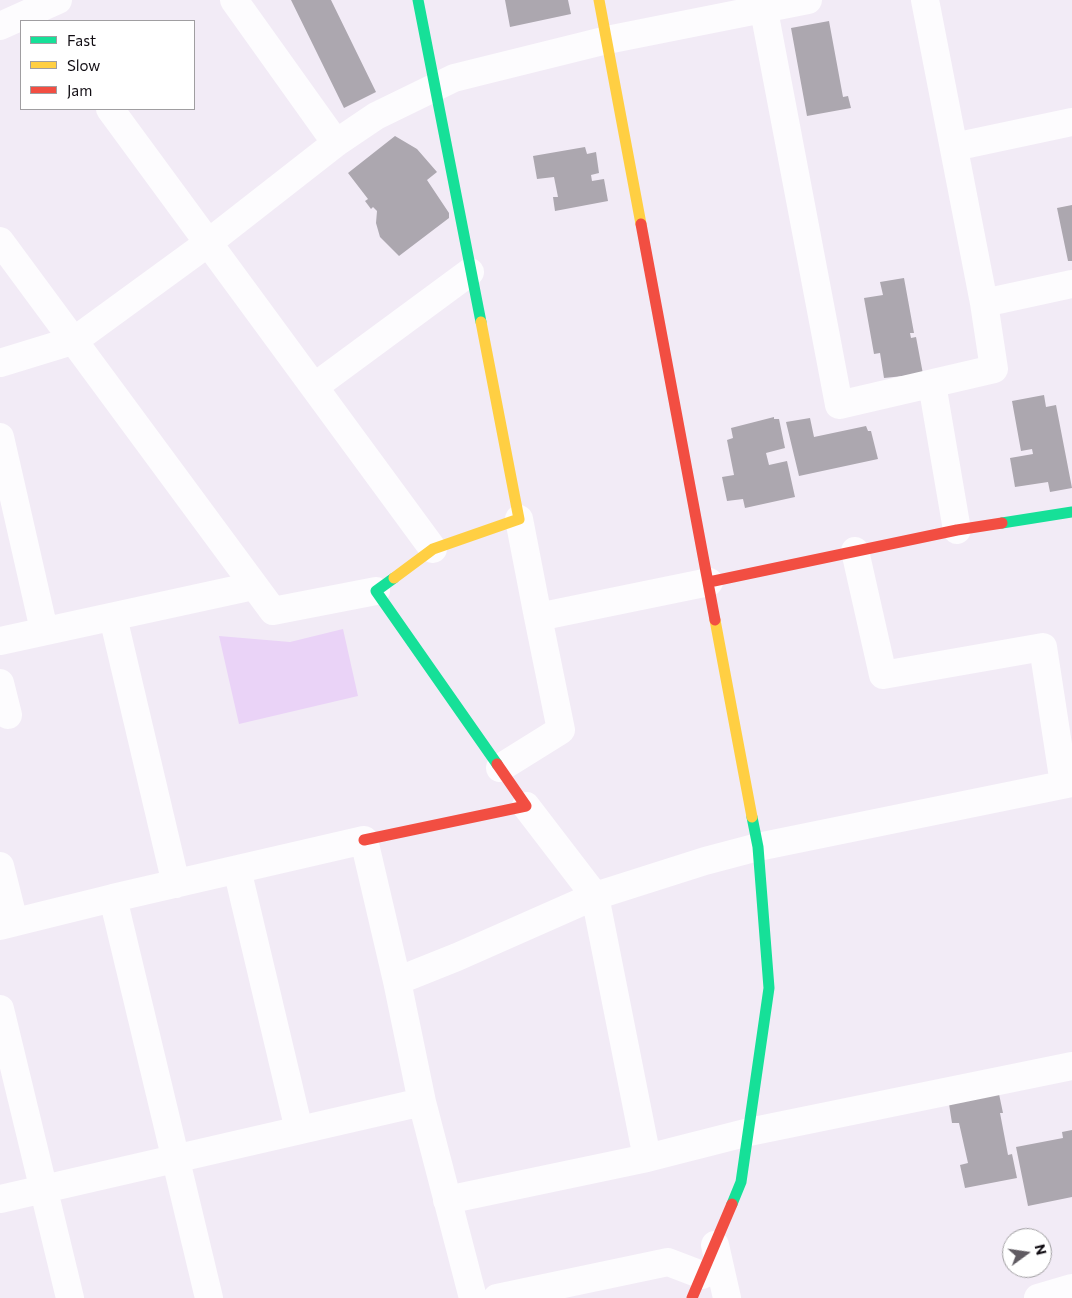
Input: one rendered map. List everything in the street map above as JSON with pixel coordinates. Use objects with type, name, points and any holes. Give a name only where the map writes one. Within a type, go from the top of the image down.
[{"type":"street","points":[[234,0],[336,143]]},
{"type":"street","points":[[418,0],[433,88],[561,730],[500,768]]},
{"type":"street","points":[[497,1298],[668,1262],[697,1286],[741,1182],[769,988],[758,847],[599,0]]},
{"type":"street","points":[[0,364],[75,340],[208,243],[336,143],[376,116],[454,78],[607,40],[763,5],[808,0]]},
{"type":"street","points":[[763,5],[839,405],[994,369],[984,303],[925,0]]},
{"type":"street","points":[[0,26],[47,10]]},
{"type":"street","points":[[111,110],[433,549]]},
{"type":"street","points":[[954,148],[1072,122]]},
{"type":"street","points":[[0,241],[75,340],[273,612],[376,591],[433,549],[519,519]]},
{"type":"street","points":[[314,387],[470,272]]},
{"type":"street","points":[[984,303],[1072,284]]},
{"type":"street","points":[[932,384],[957,530]]},
{"type":"street","points":[[0,437],[44,630]]},
{"type":"street","points":[[538,617],[957,530],[1072,512]]},
{"type":"street","points":[[397,981],[456,958],[595,896],[705,861],[758,847],[1068,784],[1043,647],[883,675],[855,552]]},
{"type":"street","points":[[0,641],[253,586]]},
{"type":"street","points":[[376,591],[526,806],[595,896],[647,1158]]},
{"type":"street","points":[[113,617],[176,884]]},
{"type":"street","points":[[0,683],[8,715]]},
{"type":"street","points":[[0,866],[7,924],[364,840],[526,806]]},
{"type":"street","points":[[364,840],[397,981],[422,1102],[473,1298]]},
{"type":"street","points":[[237,869],[299,1130]]},
{"type":"street","points":[[113,898],[209,1298]]},
{"type":"street","points":[[0,1009],[70,1298]]},
{"type":"street","points":[[447,1200],[647,1158],[749,1132],[1072,1066]]},
{"type":"street","points":[[0,1200],[422,1102]]},
{"type":"street","points":[[715,1245],[727,1298]]},
{"type":"street","points":[[1038,1298],[1072,1288]]},
{"type":"shaded area","points":[[343,629],[358,696],[239,724],[219,636],[290,642]]},
{"type":"building","points":[[291,0],[331,0],[376,92],[344,108]]},
{"type":"building","points":[[505,0],[568,0],[571,14],[510,27]]},
{"type":"building","points":[[829,21],[843,97],[848,96],[851,108],[807,116],[791,28]]},
{"type":"building","points":[[395,136],[417,149],[437,172],[427,180],[449,213],[449,218],[399,256],[380,237],[376,223],[377,211],[373,207],[371,209],[365,201],[368,199],[348,173]]},
{"type":"building","points":[[585,147],[587,154],[596,152],[599,173],[591,175],[592,181],[604,179],[608,201],[555,211],[553,197],[558,197],[554,177],[537,179],[533,156]]},
{"type":"building","points":[[1072,205],[1072,261],[1068,261],[1057,208]]},
{"type":"building","points":[[904,278],[914,333],[910,333],[911,338],[916,337],[923,374],[884,378],[880,353],[874,354],[864,298],[883,295],[880,282]]},
{"type":"building","points":[[1044,395],[1046,407],[1056,405],[1072,488],[1050,492],[1048,482],[1015,487],[1010,458],[1033,454],[1032,449],[1021,451],[1012,401]]},
{"type":"building","points":[[774,417],[774,419],[779,419],[785,448],[766,453],[769,465],[787,461],[795,497],[745,508],[743,499],[727,501],[722,477],[734,475],[727,440],[733,438],[731,428]]},
{"type":"building","points":[[810,418],[814,437],[866,426],[868,431],[871,431],[878,459],[799,476],[786,422]]},
{"type":"building","points":[[999,1094],[1003,1113],[1000,1113],[1008,1155],[1012,1154],[1017,1178],[965,1188],[960,1165],[968,1163],[959,1123],[952,1123],[949,1104]]},
{"type":"building","points":[[1072,1130],[1072,1197],[1028,1206],[1016,1147],[1063,1138],[1062,1132]]},
{"type":"traffic: fast","points":[[418,0],[481,322]]},
{"type":"traffic: fast","points":[[1002,523],[1072,512]]},
{"type":"traffic: fast","points":[[394,578],[376,591],[497,764]]},
{"type":"traffic: fast","points":[[732,1204],[741,1182],[769,988],[758,847],[752,817]]},
{"type":"traffic: slow","points":[[599,0],[641,224]]},
{"type":"traffic: slow","points":[[394,578],[433,549],[519,519],[481,322]]},
{"type":"traffic: slow","points":[[715,620],[752,817]]},
{"type":"traffic: jam","points":[[641,224],[715,620]]},
{"type":"traffic: jam","points":[[709,582],[957,530],[1002,523]]},
{"type":"traffic: jam","points":[[364,840],[526,806],[497,764]]},
{"type":"traffic: jam","points":[[692,1298],[732,1204]]}]
